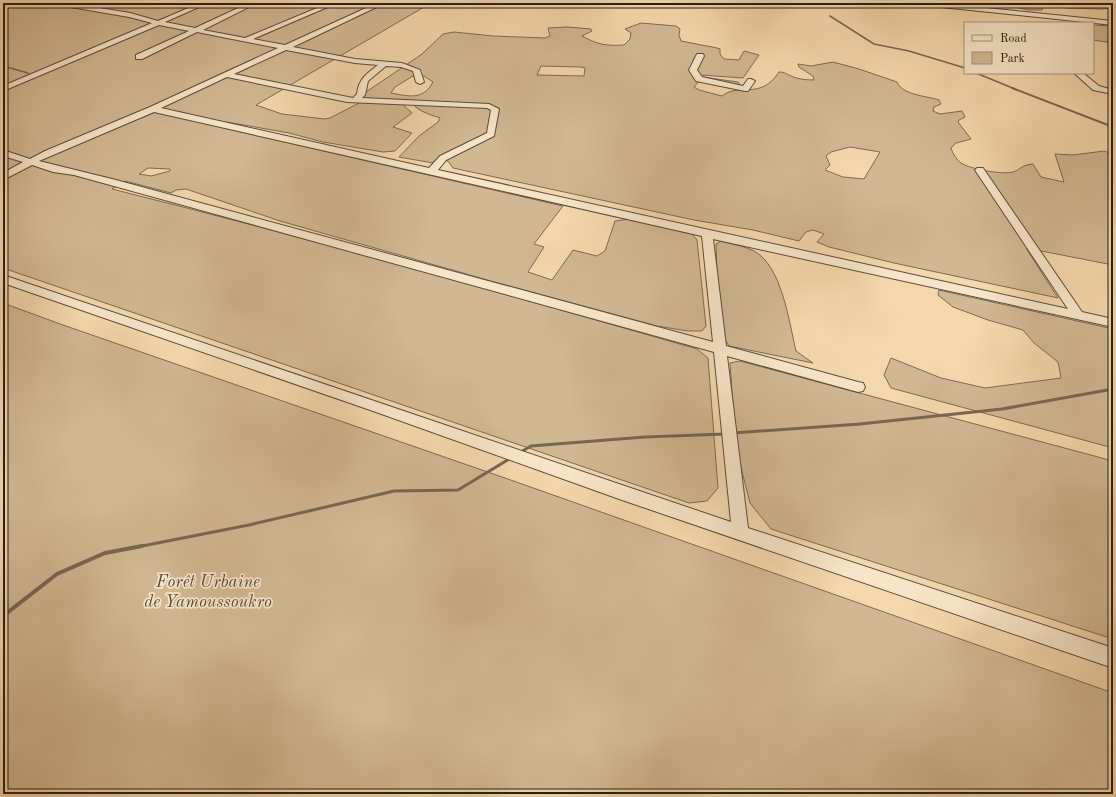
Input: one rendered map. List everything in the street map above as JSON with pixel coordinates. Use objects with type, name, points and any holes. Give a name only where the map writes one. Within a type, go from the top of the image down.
[{"type":"street","points":[[59,3],[130,15],[196,30],[355,61],[402,65],[416,70],[420,82]]},
{"type":"street","points":[[3,89],[205,3]]},
{"type":"street","points":[[139,58],[254,3]]},
{"type":"street","points":[[246,40],[334,3]]},
{"type":"street","points":[[3,177],[30,162],[153,109],[381,3]]},
{"type":"street","points":[[922,3],[1113,23]]},
{"type":"street","points":[[1013,13],[1019,21]]},
{"type":"street","points":[[700,56],[693,70],[699,79],[745,89],[751,81]]},
{"type":"street","points":[[355,100],[361,95],[360,87],[363,82],[384,64]]},
{"type":"street","points":[[1079,74],[1096,88],[1113,92]]},
{"type":"street","points":[[226,75],[347,100],[489,106],[495,109],[491,134],[443,158],[432,171]]},
{"type":"street","points":[[153,109],[707,234],[1113,323]]},
{"type":"street","points":[[3,153],[53,169],[74,172],[113,182],[720,351],[858,387]]},
{"type":"street","points":[[980,170],[1078,315]]},
{"type":"street","points":[[707,234],[740,532]]},
{"type":"street","points":[[3,279],[740,532],[1113,658]]},
{"type":"green space","points":[[3,3],[431,3],[256,105],[282,114],[325,119],[330,118],[361,102],[401,103],[412,113],[393,127],[412,133],[395,151],[383,152],[323,142],[289,133],[227,122],[219,127],[563,206],[534,244],[544,247],[528,272],[552,280],[573,250],[597,256],[605,251],[615,221],[630,219],[692,234],[697,240],[706,326],[702,331],[688,331],[657,326],[491,281],[280,221],[186,189],[176,190],[171,193],[125,181],[112,189],[405,266],[697,349],[708,358],[718,488],[707,501],[689,503],[3,268]],"holes":[[[148,168],[170,169],[170,171],[151,176],[139,174]]]},
{"type":"green space","points":[[1016,3],[1113,3],[1113,8],[1067,8],[1046,4],[1042,10],[1028,10],[1016,7]]},
{"type":"green space","points":[[641,23],[676,26],[680,29],[679,35],[681,41],[720,49],[720,54],[724,59],[739,60],[744,51],[759,55],[743,78],[701,75],[702,77],[738,82],[740,85],[739,86],[700,80],[694,87],[699,90],[722,96],[736,90],[750,90],[765,86],[772,81],[779,72],[799,79],[814,80],[813,76],[799,67],[798,64],[811,66],[833,62],[897,82],[904,90],[939,100],[941,104],[934,107],[933,111],[940,114],[962,111],[965,117],[958,122],[971,139],[956,143],[951,148],[961,163],[979,169],[1008,173],[1016,171],[1026,165],[1033,164],[1041,177],[1064,182],[1055,154],[1073,155],[1104,151],[1113,154],[1113,265],[1026,248],[1058,298],[894,263],[829,247],[817,242],[824,234],[813,230],[806,232],[799,241],[753,230],[694,220],[453,168],[448,161],[437,160],[433,163],[399,157],[419,136],[438,122],[440,118],[419,109],[409,100],[360,98],[366,92],[422,54],[443,34],[454,32],[493,36],[545,38],[550,36],[548,28],[568,27],[591,29],[592,31],[582,36],[598,43],[607,45],[624,45],[630,39],[631,33],[625,29]],"holes":[[[541,66],[581,67],[585,68],[584,76],[537,75]],[[413,76],[424,76],[433,82],[425,92],[415,96],[391,93],[395,87]],[[850,147],[880,152],[864,179],[843,177],[825,170],[830,165],[826,156],[831,152]]]},
{"type":"green space","points":[[1094,25],[1113,26],[1113,43],[1094,40]]},
{"type":"green space","points":[[721,241],[750,249],[764,258],[778,282],[783,296],[796,351],[813,363],[729,346],[724,338],[717,271],[716,244]]},
{"type":"green space","points":[[939,290],[1113,329],[1113,448],[891,388],[884,375],[891,358],[941,378],[985,388],[1061,378],[1058,362],[1034,343],[1023,330],[988,320],[953,307],[938,295]]},
{"type":"green space","name":"Forêt Urbaine de Yamoussoukro","points":[[3,303],[505,478],[1113,693],[1113,794],[3,794]]},
{"type":"green space","points":[[740,361],[1113,461],[1113,639],[771,529],[750,503],[736,448],[730,363]]},
{"type":"waterway","points":[[830,16],[874,44],[909,51],[964,68]]},
{"type":"waterway","points":[[3,66],[28,73]]},
{"type":"waterway","points":[[978,74],[1015,89]]},
{"type":"waterway","points":[[1012,88],[1113,127]]},
{"type":"waterway","points":[[733,433],[860,424],[1002,409],[1113,389]]},
{"type":"waterway","points":[[519,453],[531,446],[645,437],[725,434]]},
{"type":"waterway","points":[[137,547],[249,525],[394,491],[458,490],[511,458]]},
{"type":"waterway","points":[[3,616],[57,574],[105,553],[142,546]]}]
